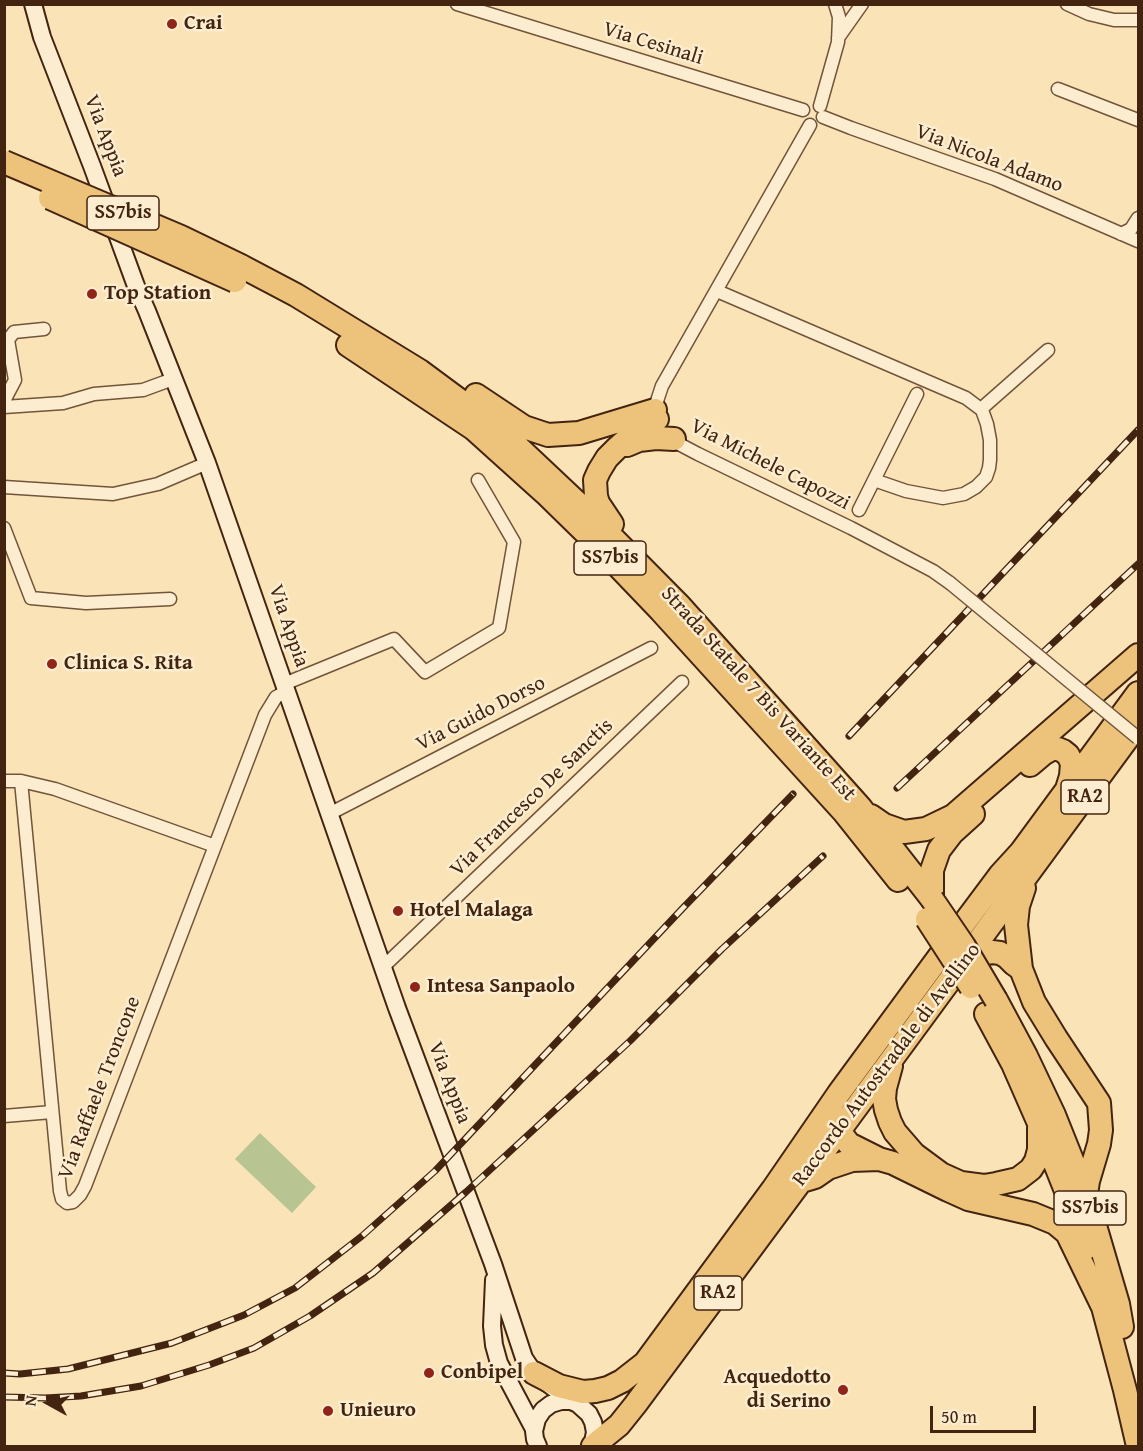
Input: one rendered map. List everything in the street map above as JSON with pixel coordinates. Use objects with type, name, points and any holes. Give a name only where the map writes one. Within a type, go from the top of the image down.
[{"type":"highway","name":"Strada Statale 7 Bis Variante Est","points":[[4,162],[181,237],[364,354],[474,429],[545,493],[653,603],[927,905]]},
{"type":"highway","name":"Strada Statale 7 Bis Variante Est","points":[[4,178],[296,295],[420,371],[501,431],[640,565],[688,614],[860,807],[927,905],[954,960],[1026,1056],[1060,1130],[1086,1195],[1111,1306]]},
{"type":"highway","points":[[420,371],[465,388],[524,427],[549,435],[579,433],[656,415]]},
{"type":"highway","points":[[640,565],[598,504],[595,480],[607,458],[656,415]]},
{"type":"highway","points":[[617,448],[639,440],[656,438],[674,440]]},
{"type":"highway","points":[[860,807],[884,825],[904,831],[926,829],[952,816],[1138,655]]},
{"type":"highway","name":"Raccordo Autostradale di Avellino","points":[[573,1402],[615,1395],[636,1380],[645,1363],[773,1189],[839,1093],[1138,693]]},
{"type":"highway","name":"Raccordo Autostradale di Avellino","points":[[619,1425],[839,1131],[1138,724]]},
{"type":"highway","points":[[927,905],[932,870],[939,850],[952,833],[994,794],[1052,749],[1064,751],[1070,759],[1071,776],[1065,793]]},
{"type":"highway","points":[[1031,870],[1018,906],[1016,925],[1021,969],[1034,1002],[1100,1103],[1099,1144],[1086,1195]]},
{"type":"highway","points":[[964,962],[978,955],[992,952],[1007,957],[1021,969]]},
{"type":"highway","points":[[920,983],[909,1009],[836,1111],[834,1116],[839,1131],[849,1144],[937,1185],[968,1198],[1018,1210],[1055,1223],[1067,1233],[1111,1306]]},
{"type":"highway","name":"Strada Statale 7 Bis Variante Est","points":[[990,1005],[1111,1306]]},
{"type":"highway","points":[[895,1054],[885,1088],[886,1110],[890,1122],[895,1132],[914,1154],[941,1174],[962,1183],[978,1185],[1018,1179],[1036,1161],[1039,1150],[1038,1121]]},
{"type":"highway","points":[[1060,1130],[1072,1137],[1086,1132],[1091,1126],[1093,1105],[1090,1089]]},
{"type":"highway","points":[[801,1181],[846,1162],[879,1159]]},
{"type":"highway","name":"SS7bis","points":[[1111,1306],[1134,1390],[1138,1429]]},
{"type":"highway","name":"SS7bis","points":[[1111,1306],[1125,1390],[1138,1446]]},
{"type":"highway","points":[[534,1373],[559,1386],[584,1392],[608,1388],[622,1381],[645,1363]]},
{"type":"highway","points":[[592,1446],[619,1425]]},
{"type":"highway","points":[[608,1446],[619,1425]]},
{"type":"street","name":"Via Appia","points":[[33,4],[42,37],[136,286],[207,463],[382,967],[493,1264],[524,1358],[534,1373],[584,1408],[589,1414],[595,1432],[592,1446]]},
{"type":"street","name":"Via Cesinali","points":[[457,4],[803,110]]},
{"type":"street","points":[[822,112],[811,104],[803,110],[803,119],[810,125],[820,123],[838,39],[839,17],[835,4]]},
{"type":"street","points":[[838,39],[862,4]]},
{"type":"street","points":[[1067,4],[1089,14],[1114,20],[1138,20]]},
{"type":"street","points":[[1058,89],[1138,120]]},
{"type":"street","name":"Via Nicola Adamo","points":[[822,112],[851,128],[995,179],[1138,241]]},
{"type":"street","points":[[656,415],[662,386],[810,125]]},
{"type":"street","points":[[1121,234],[1131,229],[1138,219]]},
{"type":"street","points":[[717,291],[966,398],[981,409],[990,440],[990,460],[986,477],[976,487],[964,494],[943,498],[906,492],[874,480]]},
{"type":"street","points":[[4,401],[10,380],[8,340],[14,332],[44,329]]},
{"type":"street","points":[[981,409],[1048,350]]},
{"type":"street","points":[[4,407],[63,403],[94,394],[143,390],[173,379]]},
{"type":"street","points":[[859,510],[917,394]]},
{"type":"street","name":"Via Michele Capozzi","points":[[656,415],[665,432],[698,454],[907,557],[950,583],[1138,738]]},
{"type":"street","points":[[4,487],[113,494],[158,484],[207,463]]},
{"type":"street","points":[[286,688],[394,639],[425,672],[499,628],[514,542],[478,480]]},
{"type":"street","points":[[4,528],[31,598],[86,603],[170,599]]},
{"type":"street","name":"Via Guido Dorso","points":[[330,814],[651,648]]},
{"type":"street","name":"Via Francesco De Sanctis","points":[[382,967],[682,682]]},
{"type":"street","name":"Via Raffaele Troncone","points":[[21,781],[60,1191],[62,1199],[67,1203],[73,1202],[85,1186],[265,715],[276,697],[286,688]]},
{"type":"street","points":[[4,781],[21,781],[55,789],[215,846]]},
{"type":"street","points":[[4,1116],[52,1112]]},
{"type":"street","name":"Via Appia","points":[[493,1264],[494,1345],[500,1363],[534,1429],[538,1446]]},
{"type":"street","points":[[534,1429],[543,1410],[551,1404],[561,1401],[573,1402]]},
{"type":"green space","points":[[260,1133],[316,1187],[292,1213],[235,1159]]},
{"type":"railway","points":[[849,736],[1138,430]]},
{"type":"railway","points":[[897,788],[1138,564]]},
{"type":"railway","points":[[4,1373],[20,1374],[68,1369],[172,1343],[244,1315],[295,1288],[362,1236],[435,1171],[793,794]]},
{"type":"railway","points":[[4,1397],[81,1396],[141,1386],[254,1348],[310,1316],[373,1273],[466,1192],[630,1041],[722,949],[823,856]]},
{"type":"place","name":"Crai","points":[[172,24]]},
{"type":"place","name":"Top Station","points":[[92,294]]},
{"type":"place","name":"Clinica S. Rita","points":[[52,664]]},
{"type":"place","name":"Hotel Malaga","points":[[398,911]]},
{"type":"place","name":"Intesa Sanpaolo","points":[[415,987]]},
{"type":"place","name":"Conbipel","points":[[429,1373]]},
{"type":"place","name":"Acquedotto di Serino","points":[[843,1390]]},
{"type":"place","name":"Unieuro","points":[[328,1411]]}]
